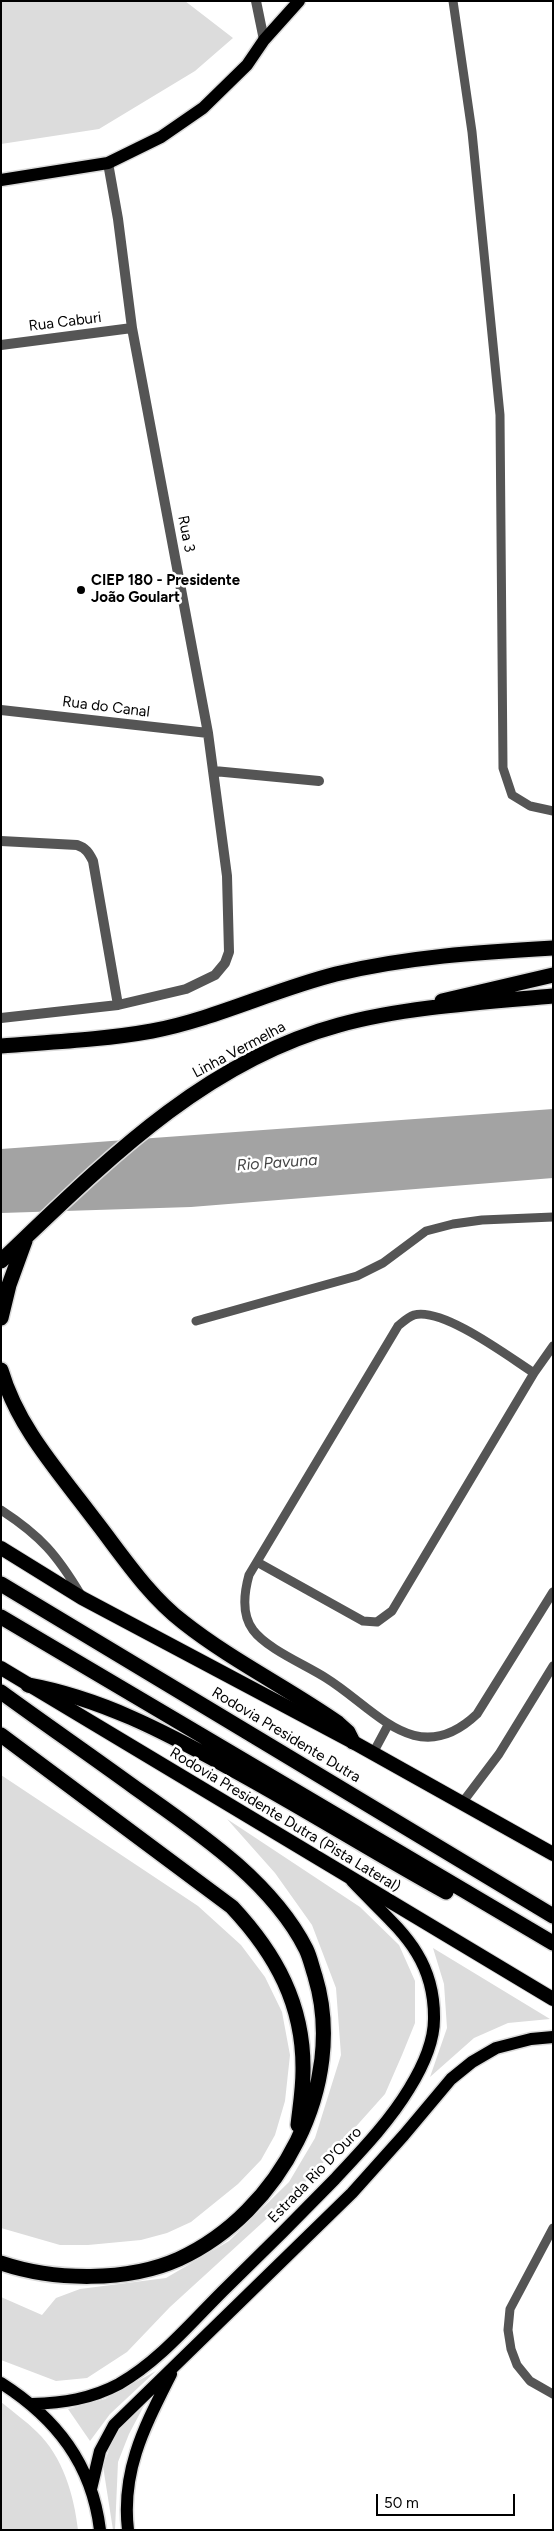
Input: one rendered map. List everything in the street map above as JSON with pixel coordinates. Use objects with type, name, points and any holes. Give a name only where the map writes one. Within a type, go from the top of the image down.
[{"type":"highway","points":[[1,1046],[152,1031],[191,1022],[300,984],[346,972],[446,955],[553,948]]},
{"type":"highway","points":[[415,1011],[447,999],[553,975]]},
{"type":"highway","name":"Linha Vermelha","points":[[1,1261],[114,1156],[177,1106],[223,1074],[300,1037],[367,1019],[415,1011],[553,996]]},
{"type":"highway","points":[[1,1318],[9,1284],[26,1238]]},
{"type":"highway","points":[[1,1370],[8,1394],[30,1435],[128,1565],[168,1610],[184,1624],[338,1723],[348,1732],[353,1742]]},
{"type":"highway","points":[[1,1548],[82,1598],[353,1742],[553,1854]]},
{"type":"highway","name":"Rodovia Presidente Dutra","points":[[1,1584],[553,1916]]},
{"type":"highway","points":[[1,1617],[553,1943]]},
{"type":"highway","name":"Rodovia Presidente Dutra (Pista Lateral)","points":[[1,1668],[553,1999]]},
{"type":"highway","points":[[28,1685],[65,1691],[108,1707],[189,1744],[436,1886],[516,1921]]},
{"type":"highway","points":[[1,1692],[195,1830],[267,1892],[291,1922],[307,1952],[324,2015],[319,2074],[311,2107],[297,2144],[276,2176],[245,2212],[207,2244],[180,2259],[136,2272],[87,2276],[27,2271],[1,2263]]},
{"type":"highway","points":[[1,1735],[232,1908],[262,1941],[278,1965],[288,1990],[301,2034],[303,2071],[297,2144]]},
{"type":"main road","points":[[1,180],[108,163],[160,137],[203,108],[247,65],[264,40],[296,2]]},
{"type":"main road","name":"Estrada Rio D'Ouro","points":[[32,2404],[60,2403],[86,2397],[118,2384],[141,2369],[176,2338],[306,2209],[372,2139],[409,2090],[422,2066],[432,2038],[434,2020],[429,1974],[412,1944],[346,1875]]},
{"type":"main road","points":[[91,2489],[100,2451],[114,2425],[352,2193],[441,2090],[461,2070],[485,2054],[507,2045],[531,2038],[553,2037]]},
{"type":"main road","points":[[128,2530],[126,2509],[128,2481],[136,2450],[175,2365]]},
{"type":"main road","points":[[1,2383],[32,2404],[62,2435],[76,2457],[91,2489],[100,2530]]},
{"type":"street","points":[[256,1],[264,40]]},
{"type":"street","name":"Rua 3","points":[[1,1018],[118,1005],[186,989],[215,975],[224,963],[228,952],[229,911],[223,833],[214,771],[132,328],[118,219],[108,163]]},
{"type":"street","name":"Rua Caburi","points":[[1,345],[132,328]]},
{"type":"street","name":"Rua do Canal","points":[[1,710],[208,734]]},
{"type":"street","points":[[214,771],[319,781]]},
{"type":"street","points":[[1,841],[77,845],[84,847],[90,854],[118,1005]]},
{"type":"lane","points":[[453,1],[472,132],[500,415],[503,768],[512,795],[530,806],[553,811]]},
{"type":"lane","points":[[196,1321],[357,1276],[383,1263],[426,1231],[482,1220],[553,1217]]},
{"type":"lane","points":[[534,1373],[451,1322],[428,1315],[415,1315],[398,1326],[249,1575],[244,1604],[253,1631],[271,1645],[339,1686],[388,1725],[404,1734],[419,1737],[451,1733],[466,1725],[477,1714],[553,1592]]},
{"type":"lane","points":[[257,1562],[363,1621],[377,1622],[392,1611],[534,1373],[553,1346]]},
{"type":"lane","points":[[1,1510],[44,1542],[58,1557],[82,1598]]},
{"type":"lane","points":[[462,1803],[499,1754],[553,1666]]},
{"type":"lane","points":[[373,1753],[388,1725]]},
{"type":"lane","points":[[553,2228],[510,2309],[508,2330],[511,2349],[517,2365],[530,2381],[553,2394]]},
{"type":"shaded area","points":[[1,1],[185,1],[233,38],[195,71],[99,129],[1,144]]},
{"type":"shaded area","points":[[1,1775],[198,1906],[241,1945],[265,1977],[282,2012],[290,2055],[285,2101],[275,2135],[261,2160],[238,2184],[191,2222],[167,2233],[141,2240],[88,2245],[60,2245],[1,2228]]},
{"type":"shaded area","points":[[227,1819],[360,1907],[399,1945],[415,1981],[415,2023],[385,2094],[297,2191],[170,2307],[127,2352],[87,2378],[56,2381],[1,2360],[1,2297],[42,2315],[56,2298],[80,2289],[166,2278],[229,2241],[289,2182],[315,2138],[341,2055],[336,1988],[312,1925],[275,1873]]},
{"type":"shaded area","points":[[433,1948],[550,2019],[508,2023],[474,2038],[430,2077],[447,2028],[444,1984]]},
{"type":"shaded area","points":[[156,2371],[110,2414],[90,2441],[68,2409],[105,2399]]},
{"type":"shaded area","points":[[148,2398],[129,2434],[118,2462],[115,2530],[113,2530],[103,2466],[115,2434]]},
{"type":"shaded area","points":[[1,2402],[37,2432],[54,2453],[66,2477],[74,2503],[78,2530],[1,2530]]},
{"type":"water","name":"Rio Pavuna","points":[[553,1109],[553,1178],[191,1207],[1,1213],[1,1149]]},
{"type":"place","name":"CIEP 180 - Presidente João Goulart","points":[[81,590]]}]
